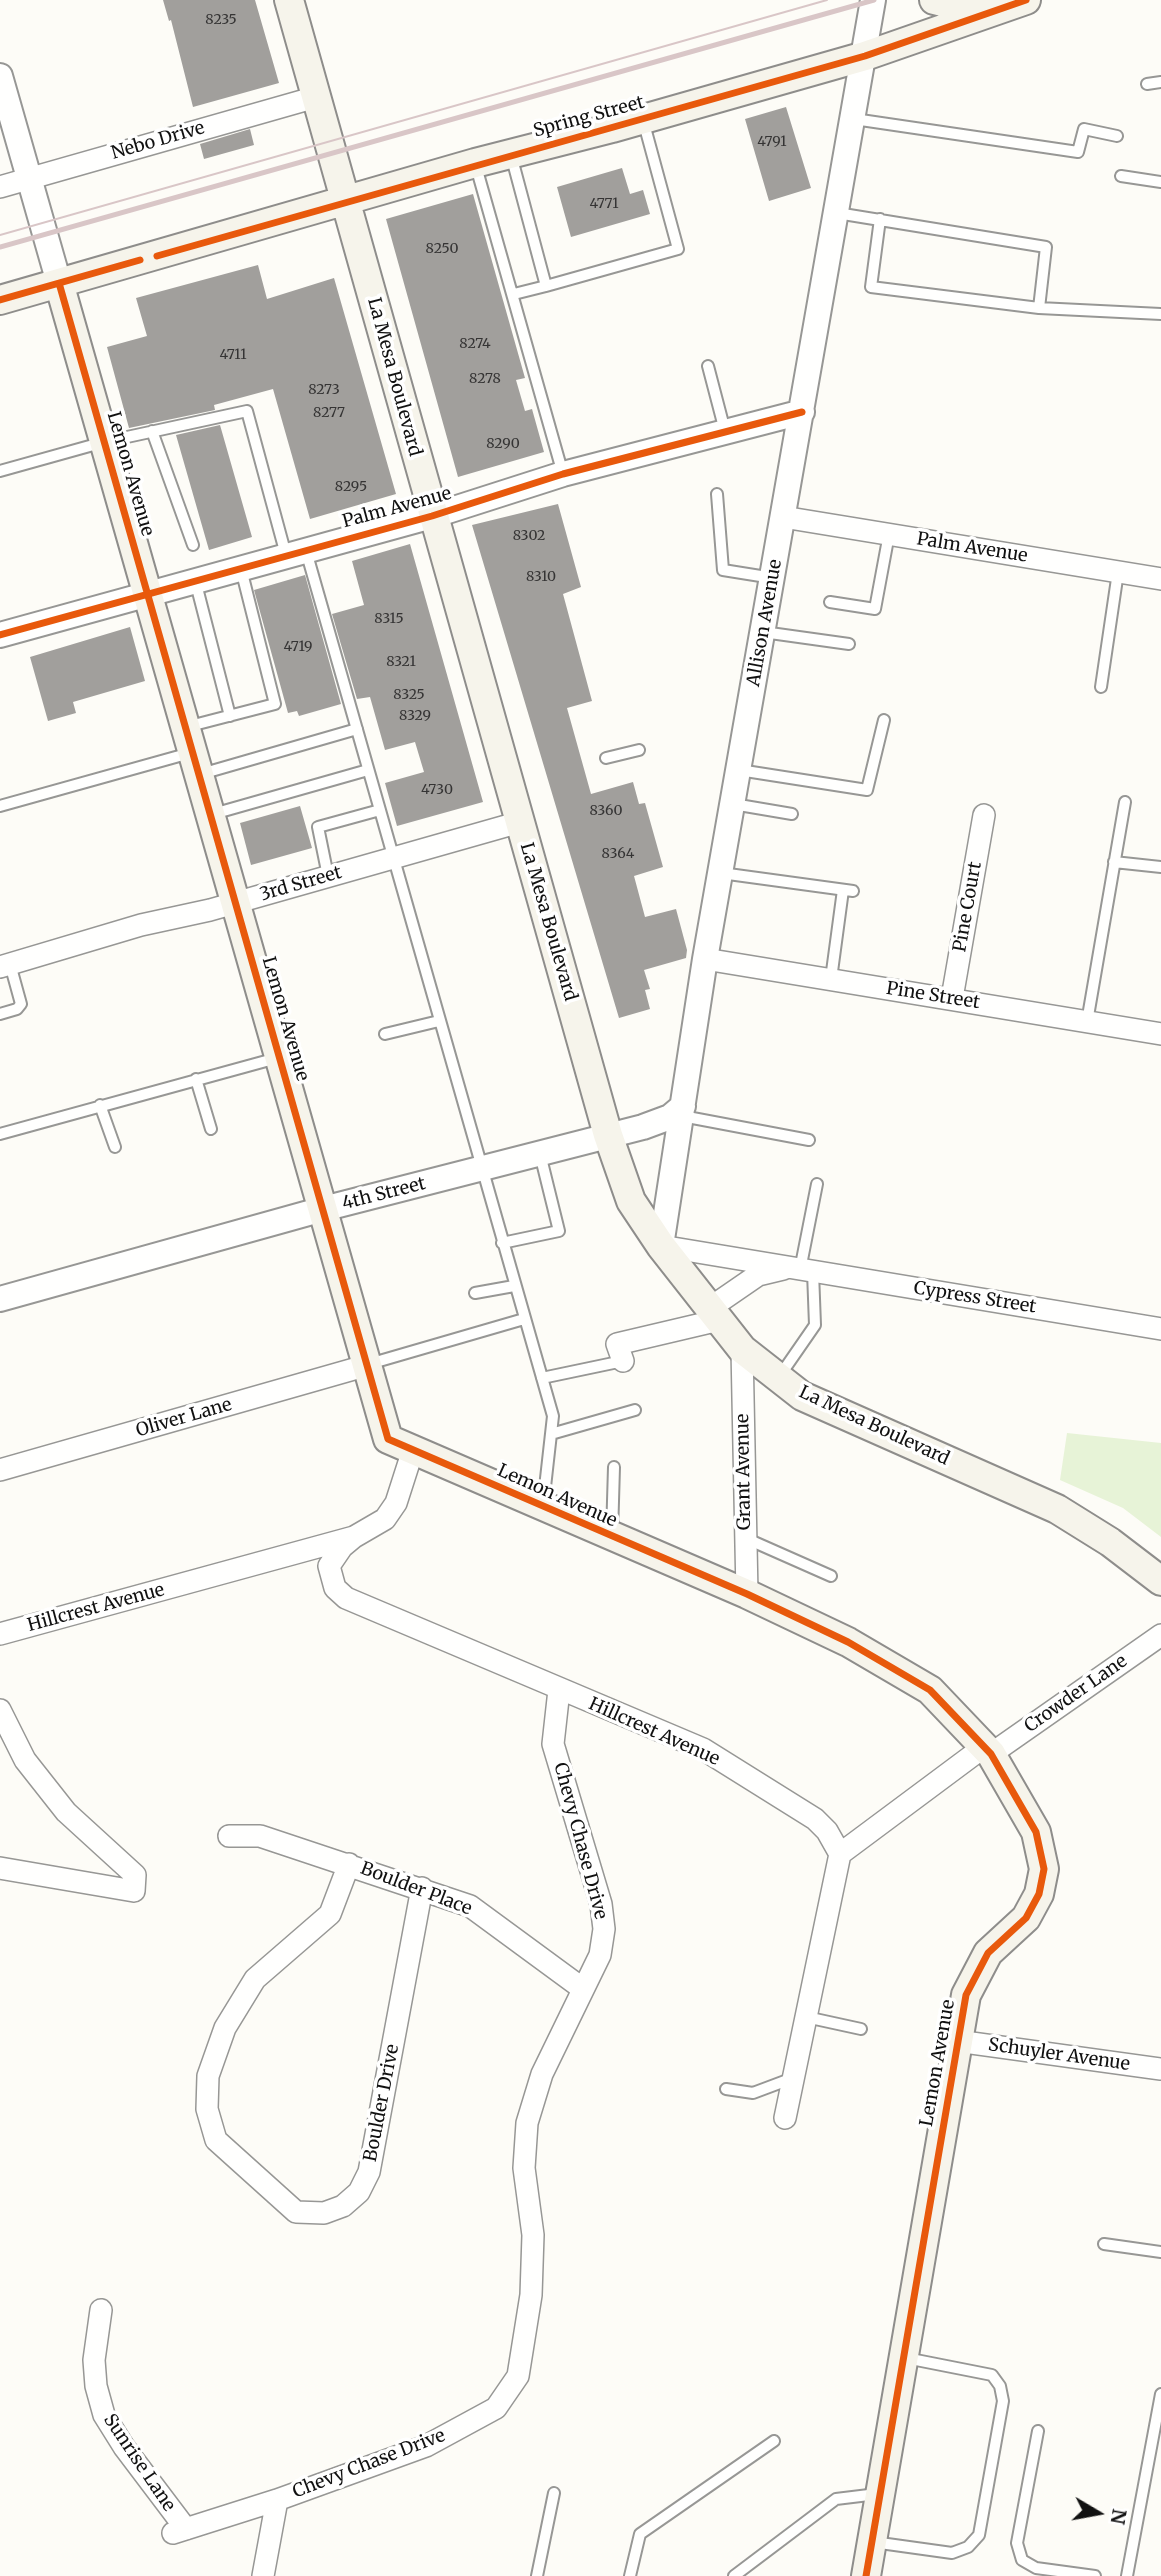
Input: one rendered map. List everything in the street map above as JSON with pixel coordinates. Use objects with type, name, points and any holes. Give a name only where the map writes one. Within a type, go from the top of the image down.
[{"type":"main road","name":"La Mesa Boulevard","points":[[289,0],[608,1135],[631,1201],[661,1247],[742,1349],[802,1396],[1056,1509],[1110,1542],[1161,1581]]},
{"type":"main road","points":[[934,0],[987,13]]},
{"type":"main road","name":"Spring Street","points":[[0,300],[475,163],[864,56],[1026,0]]},
{"type":"main road","name":"Lemon Avenue","points":[[59,283],[388,1439],[747,1594],[848,1642],[930,1690],[988,1750],[1036,1832],[1044,1869],[1034,1907],[1016,1928],[988,1953],[971,1980],[957,2041],[866,2576]]},
{"type":"street","name":"Allison Avenue","points":[[661,1247],[705,959],[873,0]]},
{"type":"street","name":"Lemon Avenue","points":[[1,82],[59,283]]},
{"type":"street","name":"Nebo Drive","points":[[0,187],[316,97]]},
{"type":"street","name":"Palm Avenue","points":[[0,635],[432,516],[563,474],[802,412]]},
{"type":"street","name":"Palm Avenue","points":[[783,517],[1161,579]]},
{"type":"street","name":"Pine Court","points":[[952,998],[984,815]]},
{"type":"street","name":"3rd Street","points":[[5,965],[141,925],[236,902],[520,822]]},
{"type":"street","name":"Pine Street","points":[[705,959],[1161,1034]]},
{"type":"street","name":"4th Street","points":[[0,1299],[323,1209],[481,1171],[643,1127],[682,1111]]},
{"type":"street","name":"Cypress Street","points":[[661,1247],[1161,1329]]},
{"type":"street","name":"Cypress Street","points":[[714,1314],[758,1275],[801,1270]]},
{"type":"street","points":[[623,1361],[617,1344],[714,1314]]},
{"type":"street","name":"Grant Avenue","points":[[742,1349],[747,1594]]},
{"type":"street","name":"Oliver Lane","points":[[0,1470],[368,1365]]},
{"type":"street","name":"Hillcrest Avenue","points":[[414,1450],[407,1475],[391,1511],[385,1519],[354,1537],[337,1553],[329,1566],[331,1581],[340,1594],[559,1690],[703,1749],[815,1819],[827,1831],[840,1854]]},
{"type":"street","name":"Hillcrest Avenue","points":[[0,1634],[354,1537]]},
{"type":"street","name":"Crowder Lane","points":[[840,1854],[988,1750],[1161,1635]]},
{"type":"street","name":"Chevy Chase Drive","points":[[263,2576],[277,2500],[426,2445],[496,2408],[518,2376],[531,2295],[533,2235],[524,2168],[527,2123],[542,2074],[600,1955],[604,1916],[553,1744],[559,1690]]},
{"type":"street","points":[[0,1710],[24,1760],[66,1812],[135,1875],[134,1891],[0,1868]]},
{"type":"street","name":"Boulder Place","points":[[229,1836],[260,1836],[470,1906],[583,1989]]},
{"type":"street","points":[[785,2119],[840,1854]]},
{"type":"street","name":"Boulder Drive","points":[[349,1864],[330,1913],[255,1979],[225,2028],[208,2076],[208,2109],[216,2140],[296,2211],[324,2213],[343,2206],[359,2192],[369,2172],[422,1888]]},
{"type":"street","name":"Schuyler Avenue","points":[[957,2041],[1161,2069]]},
{"type":"street","name":"Sunrise Lane","points":[[101,2310],[94,2360],[96,2386],[104,2415],[178,2532],[277,2500]]},
{"type":"lane","points":[[1147,84],[1161,82]]},
{"type":"lane","points":[[514,294],[678,249],[642,119]]},
{"type":"lane","points":[[853,119],[1078,152],[1084,130],[1117,136]]},
{"type":"lane","points":[[510,155],[546,286]]},
{"type":"lane","points":[[475,163],[563,474]]},
{"type":"lane","points":[[1121,176],[1161,183]]},
{"type":"lane","points":[[837,213],[1046,247],[1039,308]]},
{"type":"lane","points":[[880,219],[871,287],[1039,308],[1161,314]]},
{"type":"lane","points":[[708,366],[725,432]]},
{"type":"lane","points":[[0,471],[104,442],[247,411],[357,729],[553,1416],[542,1507]]},
{"type":"lane","points":[[152,431],[192,545]]},
{"type":"lane","points":[[717,494],[723,570],[773,578]]},
{"type":"lane","points":[[830,602],[875,609],[890,534]]},
{"type":"lane","points":[[192,751],[230,716],[275,704],[241,567]]},
{"type":"lane","points":[[1101,687],[1118,572]]},
{"type":"lane","points":[[195,580],[230,716]]},
{"type":"lane","points":[[763,632],[849,644]]},
{"type":"lane","points":[[739,770],[867,790],[884,720]]},
{"type":"lane","points":[[0,806],[192,751],[357,729]]},
{"type":"lane","points":[[606,758],[639,751]]},
{"type":"lane","points":[[211,814],[368,770]]},
{"type":"lane","points":[[1087,1021],[1125,803]]},
{"type":"lane","points":[[733,804],[792,814]]},
{"type":"lane","points":[[328,876],[318,827],[380,810]]},
{"type":"lane","points":[[1114,862],[1161,867]]},
{"type":"lane","points":[[721,873],[848,891],[831,979]]},
{"type":"lane","points":[[0,1014],[18,1009],[21,1004],[5,965]]},
{"type":"lane","points":[[385,1034],[439,1021]]},
{"type":"lane","points":[[0,1134],[280,1057]]},
{"type":"lane","points":[[196,1079],[211,1129]]},
{"type":"lane","points":[[100,1105],[115,1147]]},
{"type":"lane","points":[[682,1111],[809,1140]]},
{"type":"lane","points":[[502,1243],[559,1231],[540,1154]]},
{"type":"lane","points":[[779,1378],[815,1325],[801,1270],[817,1184]]},
{"type":"lane","points":[[475,1293],[514,1286]]},
{"type":"lane","points":[[368,1365],[524,1319]]},
{"type":"lane","points":[[542,1378],[623,1361]]},
{"type":"lane","points":[[551,1434],[635,1410]]},
{"type":"lane","points":[[612,1537],[614,1467]]},
{"type":"lane","points":[[746,1538],[831,1576]]},
{"type":"lane","points":[[806,2017],[860,2029]]},
{"type":"lane","points":[[726,2089],[753,2093],[793,2078]]},
{"type":"lane","points":[[1104,2244],[1161,2252]]},
{"type":"lane","points":[[872,2542],[952,2553],[968,2547],[979,2535],[1003,2401],[1000,2386],[992,2375],[903,2357]]},
{"type":"lane","points":[[1127,2576],[1161,2394]]},
{"type":"lane","points":[[1038,2431],[1017,2543],[1022,2560],[1036,2568],[1095,2576]]},
{"type":"lane","points":[[630,2576],[640,2534],[774,2441]]},
{"type":"lane","points":[[537,2576],[554,2493]]},
{"type":"lane","points":[[734,2576],[836,2499],[880,2494]]},
{"type":"green space","points":[[1067,1433],[1161,1443],[1161,1537],[1123,1508],[1060,1480]]},
{"type":"building","points":[[163,0],[255,0],[279,83],[193,107],[171,20],[169,21]]},
{"type":"building","points":[[786,107],[811,188],[769,201],[745,119]]},
{"type":"building","points":[[250,129],[254,145],[204,159],[200,144]]},
{"type":"building","points":[[622,168],[630,194],[643,190],[650,214],[571,237],[557,187]]},
{"type":"building","points":[[473,194],[525,378],[516,380],[525,411],[532,409],[544,452],[458,477],[386,219]]},
{"type":"building","points":[[258,265],[267,299],[334,278],[396,494],[310,519],[273,389],[214,405],[215,410],[129,428],[107,347],[147,336],[136,298]]},
{"type":"building","points":[[220,425],[252,537],[209,550],[176,435]]},
{"type":"building","points":[[558,504],[581,587],[563,594],[592,701],[567,708],[591,794],[633,782],[639,804],[645,803],[663,867],[634,876],[645,917],[676,909],[687,950],[686,958],[644,970],[650,989],[645,990],[650,1009],[619,1018],[472,525]]},
{"type":"building","points":[[410,544],[483,802],[397,826],[385,783],[424,772],[415,742],[385,750],[370,697],[357,699],[332,614],[364,605],[352,561]]},
{"type":"building","points":[[305,575],[341,704],[299,716],[297,711],[288,713],[254,590]]},
{"type":"building","points":[[130,627],[145,681],[73,702],[76,713],[48,721],[30,657]]},
{"type":"building","points":[[300,806],[312,848],[251,865],[240,823]]},
{"type":"tram line","points":[[0,235],[827,0]]},
{"type":"railway","points":[[0,247],[874,0]]},
{"type":"cycle path","points":[[157,256],[865,56],[1026,0]]},
{"type":"cycle path","points":[[0,300],[140,260]]},
{"type":"cycle path","points":[[59,283],[388,1439],[747,1594],[848,1642],[930,1690],[991,1754],[1036,1832],[1044,1869],[1039,1894],[1026,1918],[988,1953],[966,1995],[866,2576]]},
{"type":"cycle path","points":[[0,635],[432,516],[563,474],[802,412]]}]
